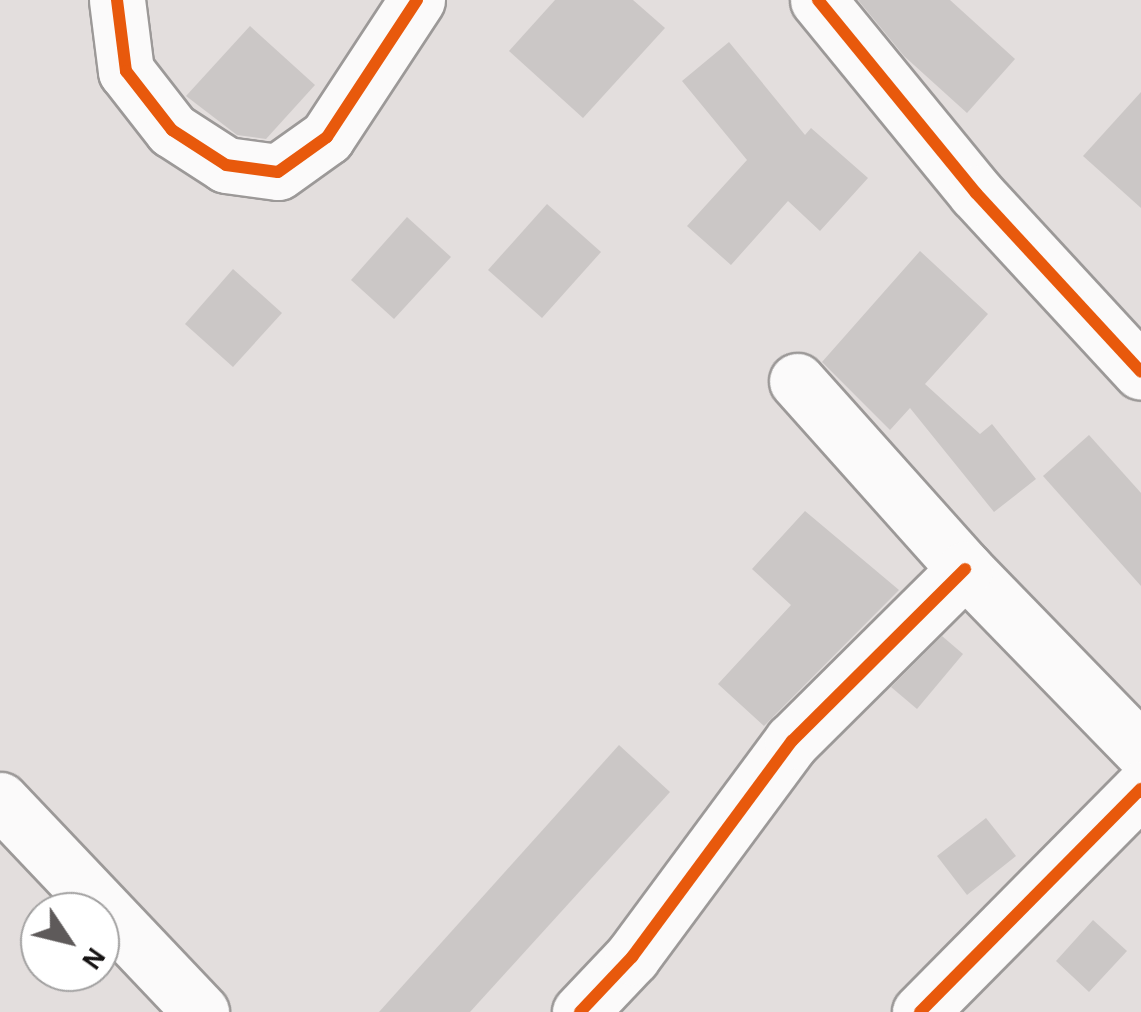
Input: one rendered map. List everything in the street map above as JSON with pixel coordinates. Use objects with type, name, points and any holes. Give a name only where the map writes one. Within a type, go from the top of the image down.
[{"type":"street","points":[[117,0],[126,71],[172,130],[226,165],[278,172],[327,137],[417,0]]},
{"type":"street","points":[[818,0],[976,193],[1141,372]]},
{"type":"street","points":[[797,381],[965,569],[1141,750]]},
{"type":"street","points":[[580,1012],[632,957],[792,741],[965,569]]},
{"type":"street","points":[[920,1012],[1141,789]]},
{"type":"street","points":[[0,800],[202,1012]]},
{"type":"building","points":[[555,0],[633,0],[665,28],[583,118],[509,51]]},
{"type":"building","points":[[858,0],[950,0],[1015,59],[967,113],[904,56]]},
{"type":"building","points":[[250,26],[315,85],[266,139],[237,135],[186,96]]},
{"type":"building","points":[[729,42],[805,135],[811,128],[868,178],[820,231],[788,201],[731,265],[687,226],[747,160],[682,81]]},
{"type":"building","points":[[1141,92],[1141,208],[1083,156]]},
{"type":"building","points":[[547,204],[601,252],[542,318],[488,270]]},
{"type":"building","points":[[407,217],[451,257],[394,319],[351,280]]},
{"type":"building","points":[[920,251],[988,314],[925,384],[980,434],[992,424],[1036,479],[994,512],[910,408],[890,430],[822,362]]},
{"type":"building","points":[[233,269],[282,313],[233,367],[185,324]]},
{"type":"building","points":[[1089,435],[1141,493],[1141,586],[1043,476]]},
{"type":"building","points":[[805,511],[899,590],[764,726],[718,684],[791,605],[752,569]]},
{"type":"building","points":[[942,636],[963,654],[917,709],[891,687]]},
{"type":"building","points":[[619,745],[670,792],[470,1012],[379,1012]]},
{"type":"building","points":[[986,818],[1016,856],[967,895],[937,856]]},
{"type":"building","points":[[1093,920],[1127,951],[1089,992],[1056,961]]},
{"type":"cycle path","points":[[117,0],[126,71],[172,130],[226,165],[278,172],[327,137],[417,0]]},
{"type":"cycle path","points":[[818,0],[976,193],[1141,372]]},
{"type":"cycle path","points":[[580,1012],[632,957],[792,741],[965,569]]},
{"type":"cycle path","points":[[920,1012],[1141,789]]}]
